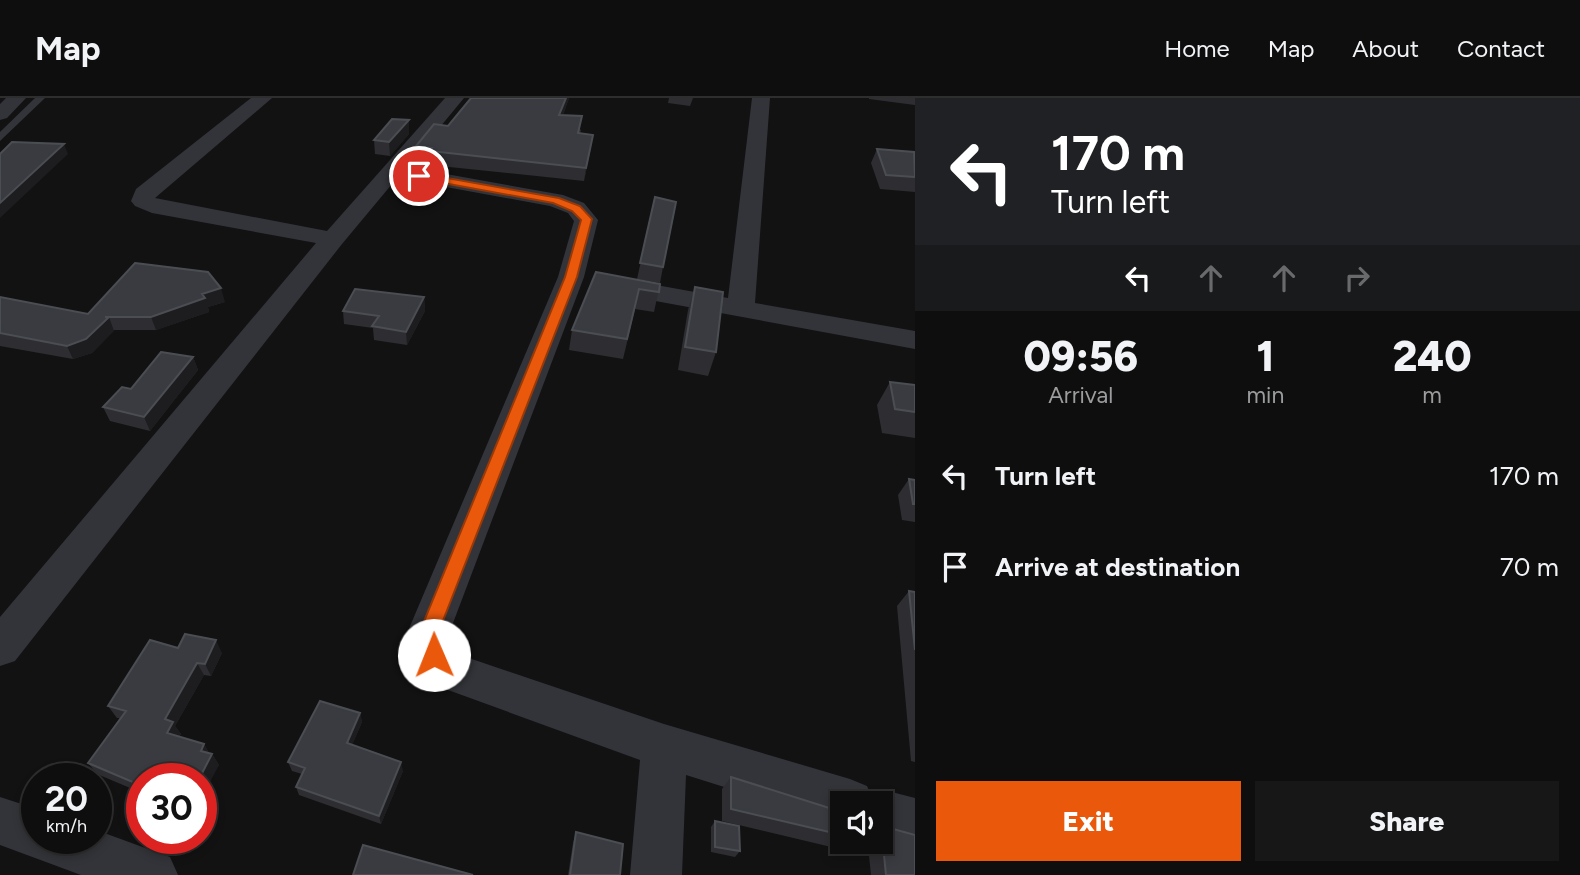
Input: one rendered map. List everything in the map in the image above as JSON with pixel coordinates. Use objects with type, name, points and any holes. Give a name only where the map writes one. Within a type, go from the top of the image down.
[{"type":"street","points":[[0,114],[17,98]]},
{"type":"street","points":[[264,98],[144,194],[143,201],[152,206],[334,239]]},
{"type":"street","points":[[0,648],[334,239],[455,98]]},
{"type":"street","points":[[741,309],[761,98]]},
{"type":"street","points":[[392,171],[555,200],[576,208],[586,219],[571,277],[429,631],[434,655],[452,672],[664,746],[830,797]]},
{"type":"street","points":[[571,277],[915,340]]},
{"type":"street","points":[[656,875],[664,746]]},
{"type":"street","points":[[893,817],[915,823]]},
{"type":"street","points":[[0,821],[21,828]]},
{"type":"street","points":[[92,854],[152,875]]},
{"type":"lane","points":[[0,138],[40,98]]},
{"type":"building","points":[[471,98],[566,98],[559,115],[582,116],[578,133],[593,135],[586,168],[430,151],[432,148],[416,146],[434,124],[448,126]]},
{"type":"building","points":[[392,119],[409,120],[389,142],[374,140]]},
{"type":"building","points":[[12,142],[64,144],[0,203],[0,154]]},
{"type":"building","points":[[877,149],[914,152],[915,177],[886,175]]},
{"type":"building","points":[[655,197],[676,202],[663,267],[640,263]]},
{"type":"building","points":[[135,263],[208,272],[221,288],[202,294],[205,298],[151,317],[109,317],[86,339],[67,346],[0,333],[0,297],[88,314]]},
{"type":"building","points":[[596,272],[660,284],[659,292],[639,289],[627,339],[572,330]]},
{"type":"building","points":[[695,287],[723,292],[716,352],[685,347]]},
{"type":"building","points":[[355,289],[424,297],[406,332],[372,326],[379,316],[343,311]]},
{"type":"building","points":[[161,352],[193,357],[144,417],[103,407],[122,387],[131,389]]},
{"type":"building","points":[[890,382],[915,385],[915,412],[895,409]]},
{"type":"building","points":[[909,479],[915,480],[915,504],[913,504]]},
{"type":"building","points":[[909,591],[915,592],[915,650]]},
{"type":"building","points":[[185,634],[216,640],[205,664],[197,663],[165,719],[173,722],[167,733],[204,744],[201,751],[212,754],[207,763],[126,763],[126,779],[112,773],[112,763],[88,763],[126,711],[108,706],[150,640],[178,648]]},
{"type":"building","points":[[320,701],[360,713],[347,743],[401,762],[379,816],[296,787],[305,768],[288,762]]},
{"type":"building","points":[[731,777],[830,808],[830,832],[731,809]]},
{"type":"building","points":[[715,821],[739,826],[740,851],[715,847]]},
{"type":"building","points":[[893,829],[915,835],[915,875],[886,875],[884,854],[893,854]]},
{"type":"building","points":[[576,832],[623,844],[620,875],[570,875]]},
{"type":"building","points":[[363,845],[473,875],[353,875]]},
{"type":"route","points":[[419,176],[555,200],[576,208],[586,219],[571,277],[429,631],[434,655]]}]
